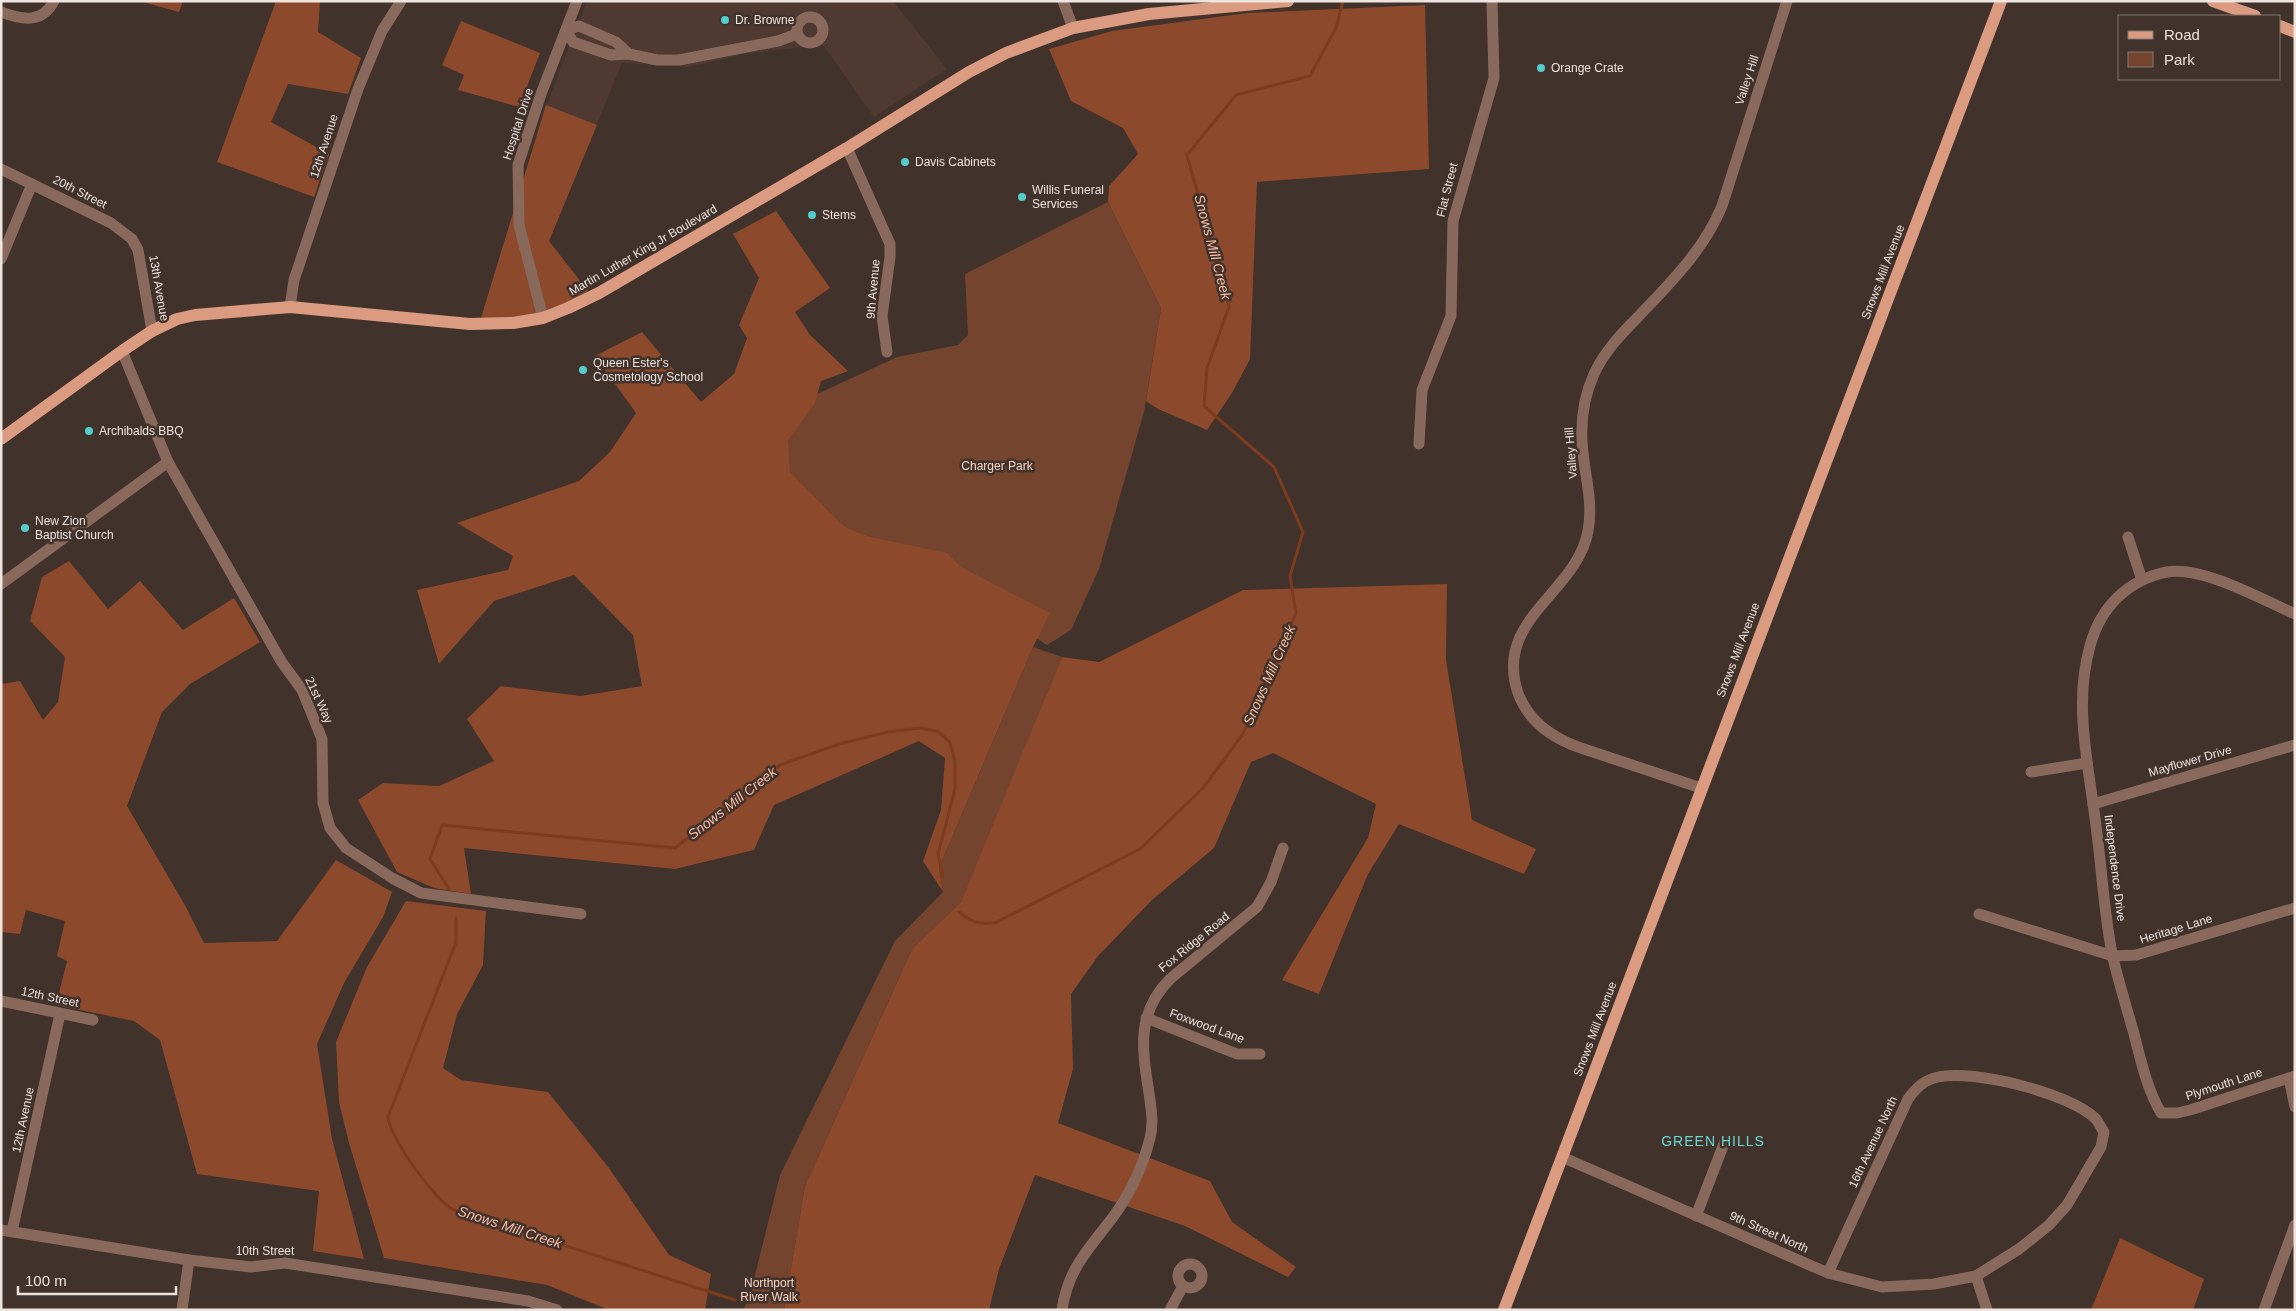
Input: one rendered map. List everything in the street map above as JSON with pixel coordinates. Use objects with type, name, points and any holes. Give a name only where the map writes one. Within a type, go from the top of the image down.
[{"type":"main road","name":"Martin Luther King Jr Boulevard","points":[[1,439],[152,331],[172,321],[195,315],[290,307],[470,324],[513,323],[542,318],[599,293],[847,148],[991,60],[1006,53],[1074,28],[1149,14],[1248,3],[1288,1]]},
{"type":"main road","name":"Snows Mill Avenue","points":[[1504,1310],[2001,1]]},
{"type":"main road","points":[[2213,1],[2252,15]]},
{"type":"main road","points":[[2281,26],[2295,32]]},
{"type":"street","points":[[1,12],[26,19],[40,17],[51,8],[54,1]]},
{"type":"street","name":"12th Avenue","points":[[290,307],[294,280],[358,89],[382,31],[401,1]]},
{"type":"street","name":"Hospital Drive","points":[[542,318],[519,225],[518,165],[541,94],[577,1]]},
{"type":"street","points":[[1063,1],[1074,28]]},
{"type":"street","name":"Flat Street","points":[[1419,444],[1422,390],[1452,316],[1453,221],[1466,170],[1494,78],[1492,1]]},
{"type":"street","name":"Valley Hill","points":[[1701,788],[1563,742],[1545,730],[1522,704],[1516,685],[1514,666],[1521,633],[1531,616],[1566,577],[1577,561],[1588,532],[1590,498],[1582,442],[1582,423],[1586,398],[1595,374],[1607,352],[1702,246],[1714,228],[1787,1]]},
{"type":"street","points":[[629,54],[616,42],[579,26],[566,30],[573,42],[611,55],[629,54],[657,60],[679,60],[778,41],[797,34]]},
{"type":"street","name":"9th Avenue","points":[[847,148],[890,244],[882,316],[887,352]]},
{"type":"street","name":"20th Street","points":[[1,169],[122,230],[132,239],[138,250]]},
{"type":"street","points":[[1,259],[32,184]]},
{"type":"street","name":"13th Avenue","points":[[138,250],[152,331]]},
{"type":"street","name":"21st Way","points":[[122,351],[168,462],[281,661],[302,690],[322,739],[323,803],[330,828],[346,848],[392,878],[421,893],[581,914]]},
{"type":"street","points":[[1,584],[168,462]]},
{"type":"street","points":[[2128,537],[2142,580]]},
{"type":"street","name":"Independence Drive","points":[[2161,1113],[2153,1100],[2113,956],[2082,714],[2082,691],[2090,644],[2098,623],[2112,602],[2126,589],[2142,580],[2167,572],[2198,573],[2238,588],[2295,614]]},
{"type":"street","name":"Mayflower Drive","points":[[2093,804],[2295,745]]},
{"type":"street","points":[[2031,772],[2087,763]]},
{"type":"street","name":"Fox Ridge Road","points":[[1062,1310],[1067,1287],[1076,1268],[1088,1247],[1112,1218],[1132,1187],[1150,1138],[1152,1112],[1143,1045],[1146,1018],[1160,989],[1256,907],[1271,882],[1283,848]]},
{"type":"street","name":"Heritage Lane","points":[[1979,914],[2113,956],[2136,955],[2295,908]]},
{"type":"street","name":"12th Street","points":[[1,1001],[93,1020]]},
{"type":"street","name":"12th Avenue","points":[[7,1231],[60,1014]]},
{"type":"street","name":"Foxwood Lane","points":[[1146,1018],[1237,1054],[1260,1054]]},
{"type":"street","name":"16th Avenue North","points":[[1828,1273],[1908,1099],[1915,1089],[1926,1081],[1938,1077],[1965,1076],[2005,1081],[2066,1101],[2096,1120],[2104,1132],[2101,1147],[2067,1205],[2049,1225],[2019,1249],[1976,1276]]},
{"type":"street","points":[[2292,1077],[2295,1107]]},
{"type":"street","name":"Plymouth Lane","points":[[2161,1113],[2177,1113],[2190,1110],[2292,1077]]},
{"type":"street","points":[[1696,1216],[1725,1141]]},
{"type":"street","name":"9th Street North","points":[[1562,1157],[1828,1273],[1882,1287],[1934,1284],[1976,1276]]},
{"type":"street","points":[[2264,1310],[2295,1225]]},
{"type":"street","name":"10th Street","points":[[7,1231],[188,1260],[251,1267],[285,1263],[557,1310]]},
{"type":"street","points":[[182,1310],[188,1260]]},
{"type":"street","points":[[1976,1276],[1987,1310]]},
{"type":"street","points":[[1170,1310],[1183,1286]]},
{"type":"shaded area","points":[[139,1],[183,1],[179,12]]},
{"type":"shaded area","points":[[276,1],[320,1],[318,32],[361,58],[348,94],[288,84],[271,122],[329,154],[314,197],[217,162]]},
{"type":"shaded area","points":[[587,1],[893,1],[947,69],[874,117],[823,45],[749,53],[688,67],[622,63],[549,241],[588,291],[480,321],[546,106]]},
{"type":"shaded area","points":[[1425,5],[1429,169],[1257,182],[1250,359],[1232,393],[1207,430],[1158,409],[1146,401],[1161,308],[1108,202],[1109,186],[1138,154],[1123,128],[1071,101],[1049,49],[1112,31],[1247,13]]},
{"type":"shaded area","points":[[461,21],[540,53],[519,107],[458,90],[464,75],[442,65]]},
{"type":"shaded area","points":[[546,105],[597,125],[549,241],[588,291],[522,325],[480,321]]},
{"type":"shaded area","points":[[776,211],[830,288],[795,312],[810,335],[848,371],[821,381],[815,403],[788,440],[790,472],[847,528],[871,537],[947,553],[961,567],[1050,613],[1033,647],[939,868],[943,892],[923,861],[941,810],[945,758],[919,741],[774,805],[754,850],[675,869],[464,848],[471,894],[434,888],[397,872],[358,800],[383,783],[439,786],[494,761],[467,719],[501,686],[581,696],[642,686],[633,635],[574,575],[494,601],[439,664],[417,590],[508,570],[513,556],[457,523],[579,481],[610,452],[636,413],[595,356],[642,332],[701,402],[734,374],[747,338],[739,325],[759,278],[733,234]]},
{"type":"shaded area","points":[[69,561],[108,609],[140,581],[183,630],[234,598],[260,642],[190,684],[162,712],[127,806],[186,907],[204,943],[277,941],[336,860],[392,892],[383,917],[344,983],[317,1044],[332,1139],[364,1259],[313,1251],[319,1191],[197,1174],[160,1040],[134,1021],[56,1005],[67,961],[57,956],[65,921],[26,910],[20,934],[1,932],[1,684],[20,681],[43,720],[58,702],[65,657],[30,621],[42,577]]},
{"type":"shaded area","points":[[1447,584],[1446,660],[1472,820],[1536,849],[1524,874],[1399,824],[1368,874],[1319,994],[1282,980],[1368,838],[1376,804],[1273,753],[1251,762],[1214,848],[1152,900],[1098,956],[1071,994],[1073,1069],[1058,1123],[1210,1181],[1232,1222],[1296,1267],[1288,1277],[1185,1226],[1035,1175],[999,1269],[989,1310],[784,1310],[805,1186],[912,949],[961,902],[1062,657],[1099,662],[1243,590]]},
{"type":"shaded area","points":[[406,901],[486,911],[483,965],[457,1014],[443,1068],[461,1080],[548,1092],[609,1168],[669,1255],[711,1274],[705,1310],[609,1310],[547,1285],[384,1258],[349,1143],[339,1102],[336,1042],[367,967]]},
{"type":"shaded area","points":[[2120,1238],[2204,1279],[2193,1310],[2091,1310]]},
{"type":"green space","name":"Charger Park","points":[[1108,202],[1161,308],[1144,412],[1099,569],[1071,630],[1047,645],[871,537],[847,528],[829,512],[808,514],[774,435],[811,397],[897,357],[958,345],[968,335],[965,274]]},
{"type":"green space","name":"Northport River Walk","points":[[1033,647],[1062,657],[961,902],[912,949],[805,1186],[784,1310],[743,1310],[749,1299],[780,1175],[895,941],[943,892],[939,868]]},
{"type":"waterway","name":"Snows Mill Creek","points":[[959,912],[976,922],[997,922],[1140,849],[1203,788],[1243,734],[1296,613],[1290,576],[1303,532],[1274,467],[1204,406],[1207,368],[1229,307],[1187,155],[1236,95],[1310,76],[1336,28],[1343,1]]},
{"type":"waterway","name":"Snows Mill Creek","points":[[449,889],[430,859],[442,825],[675,848],[780,765],[839,744],[888,732],[920,728],[937,731],[950,742],[955,762],[955,789],[938,854],[943,877]]},
{"type":"waterway","name":"Snows Mill Creek","points":[[456,918],[456,942],[388,1117],[396,1139],[425,1182],[446,1205],[454,1210],[735,1300]]},
{"type":"place","name":"Dr. Browne","points":[[725,20]]},
{"type":"place","name":"Orange Crate","points":[[1541,68]]},
{"type":"place","name":"Davis Cabinets","points":[[905,162]]},
{"type":"place","name":"Willis Funeral Services","points":[[1022,197]]},
{"type":"place","name":"Stems","points":[[812,215]]},
{"type":"place","name":"Queen Ester's Cosmetology School","points":[[583,370]]},
{"type":"place","name":"Archibalds BBQ","points":[[89,431]]},
{"type":"place","name":"New Zion Baptist Church","points":[[25,528]]},
{"type":"district","name":"GREEN HILLS","points":[[1713,1141]]}]
